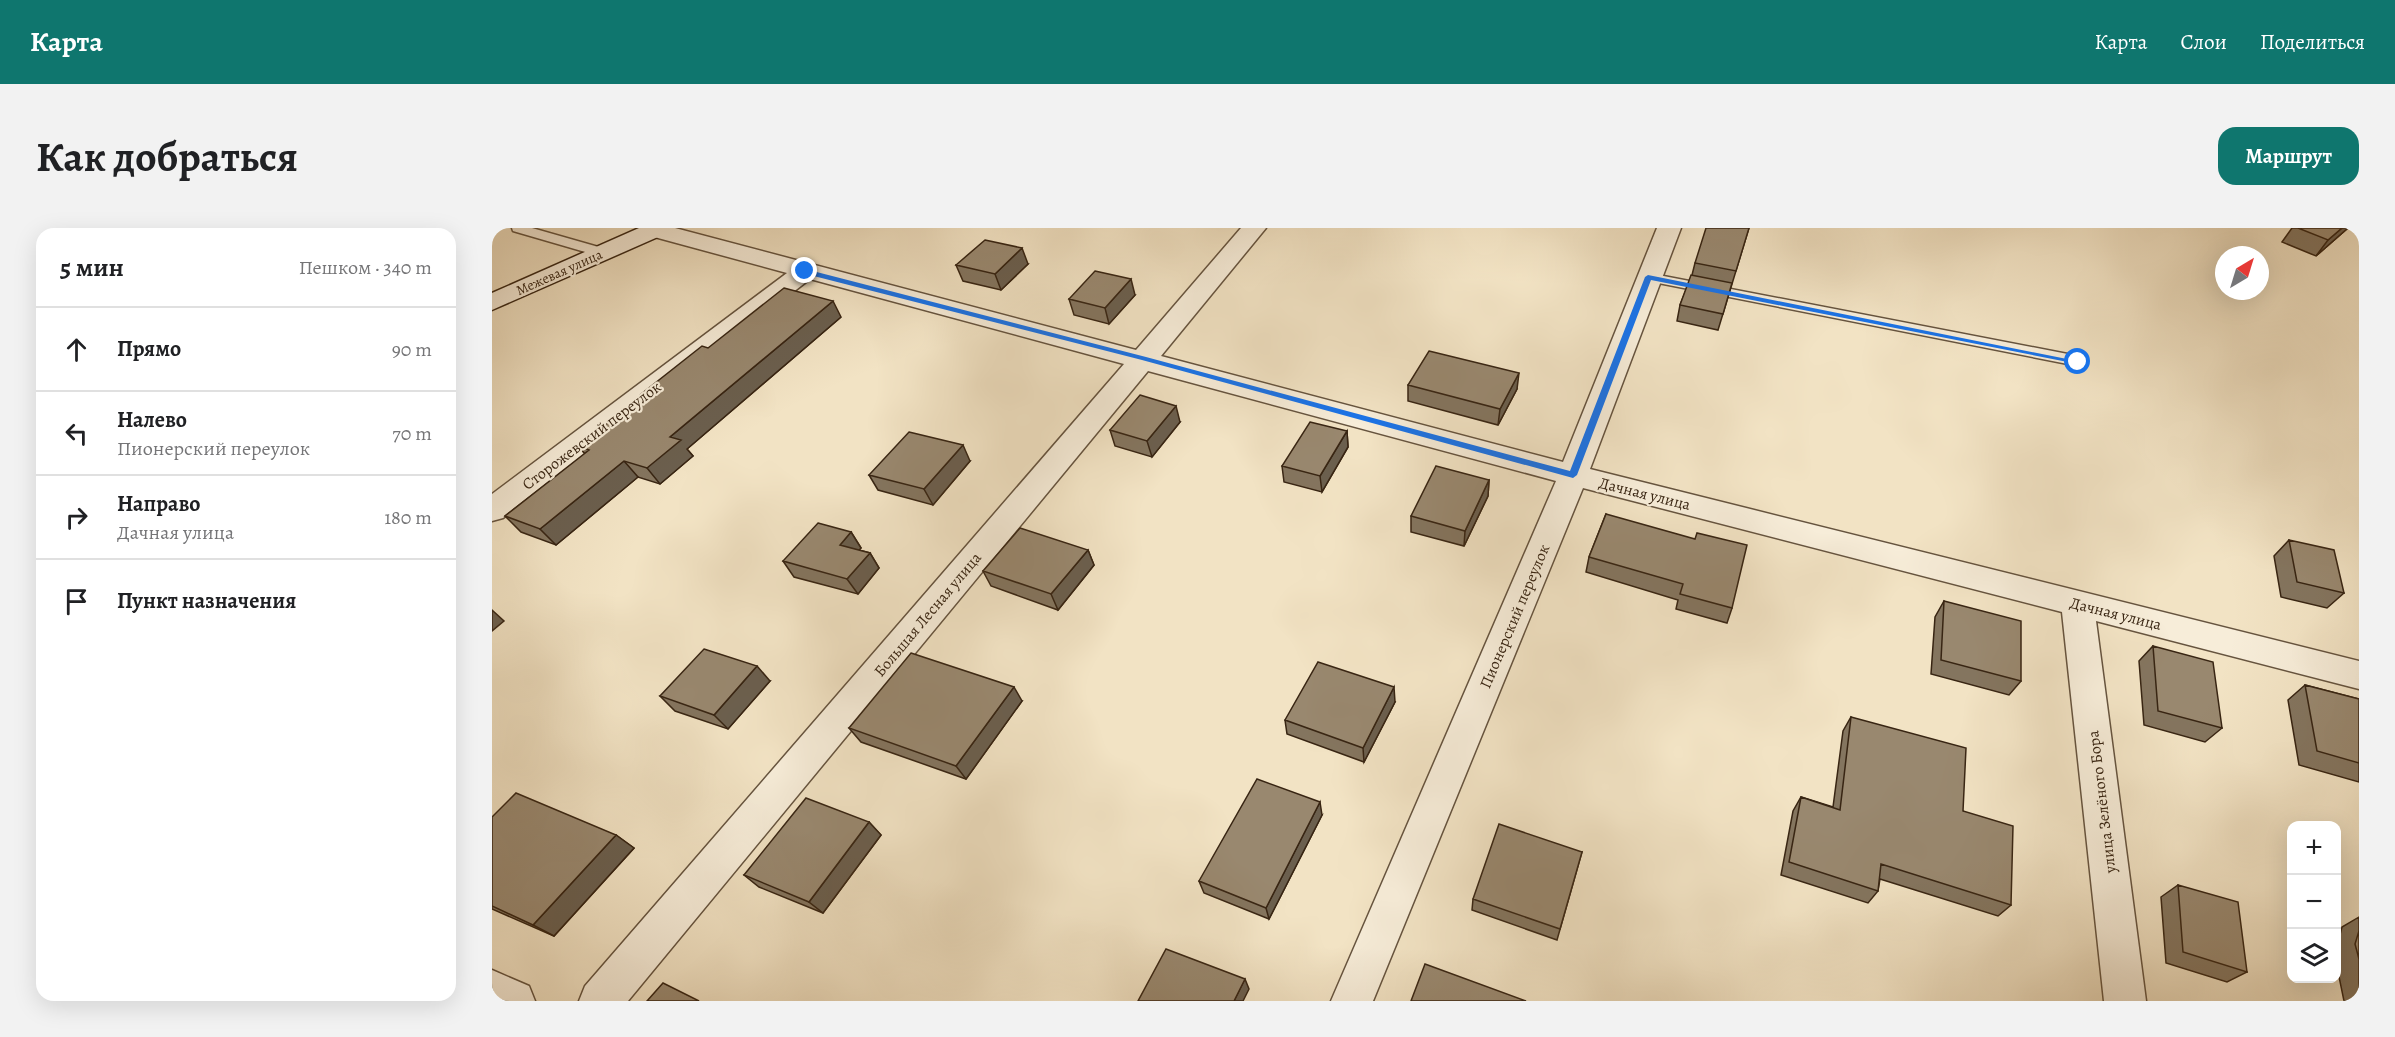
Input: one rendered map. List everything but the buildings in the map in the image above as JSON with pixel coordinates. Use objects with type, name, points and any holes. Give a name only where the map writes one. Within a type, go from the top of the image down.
[{"type":"street","name":"Большая Лесная улица","points":[[600,1001],[1254,228]]},
{"type":"street","name":"Пионерский переулок","points":[[1352,1001],[1573,475],[1648,277],[1669,228]]},
{"type":"street","name":"Межевая улица","points":[[492,302],[657,229]]},
{"type":"street","name":"Дачная улица","points":[[657,229],[805,271],[1143,358],[1573,475],[2359,675]]},
{"type":"street","name":"Сторожевский переулок","points":[[492,510],[805,271]]},
{"type":"street","name":"улица Зелёного Бора","points":[[2077,603],[2124,1001]]},
{"type":"street","points":[[492,991],[514,1001]]},
{"type":"lane","points":[[518,228],[604,252]]},
{"type":"lane","points":[[1648,277],[2078,362]]},
{"type":"route","points":[[805,271],[1143,358],[1573,475],[1648,277],[2078,362]]}]
